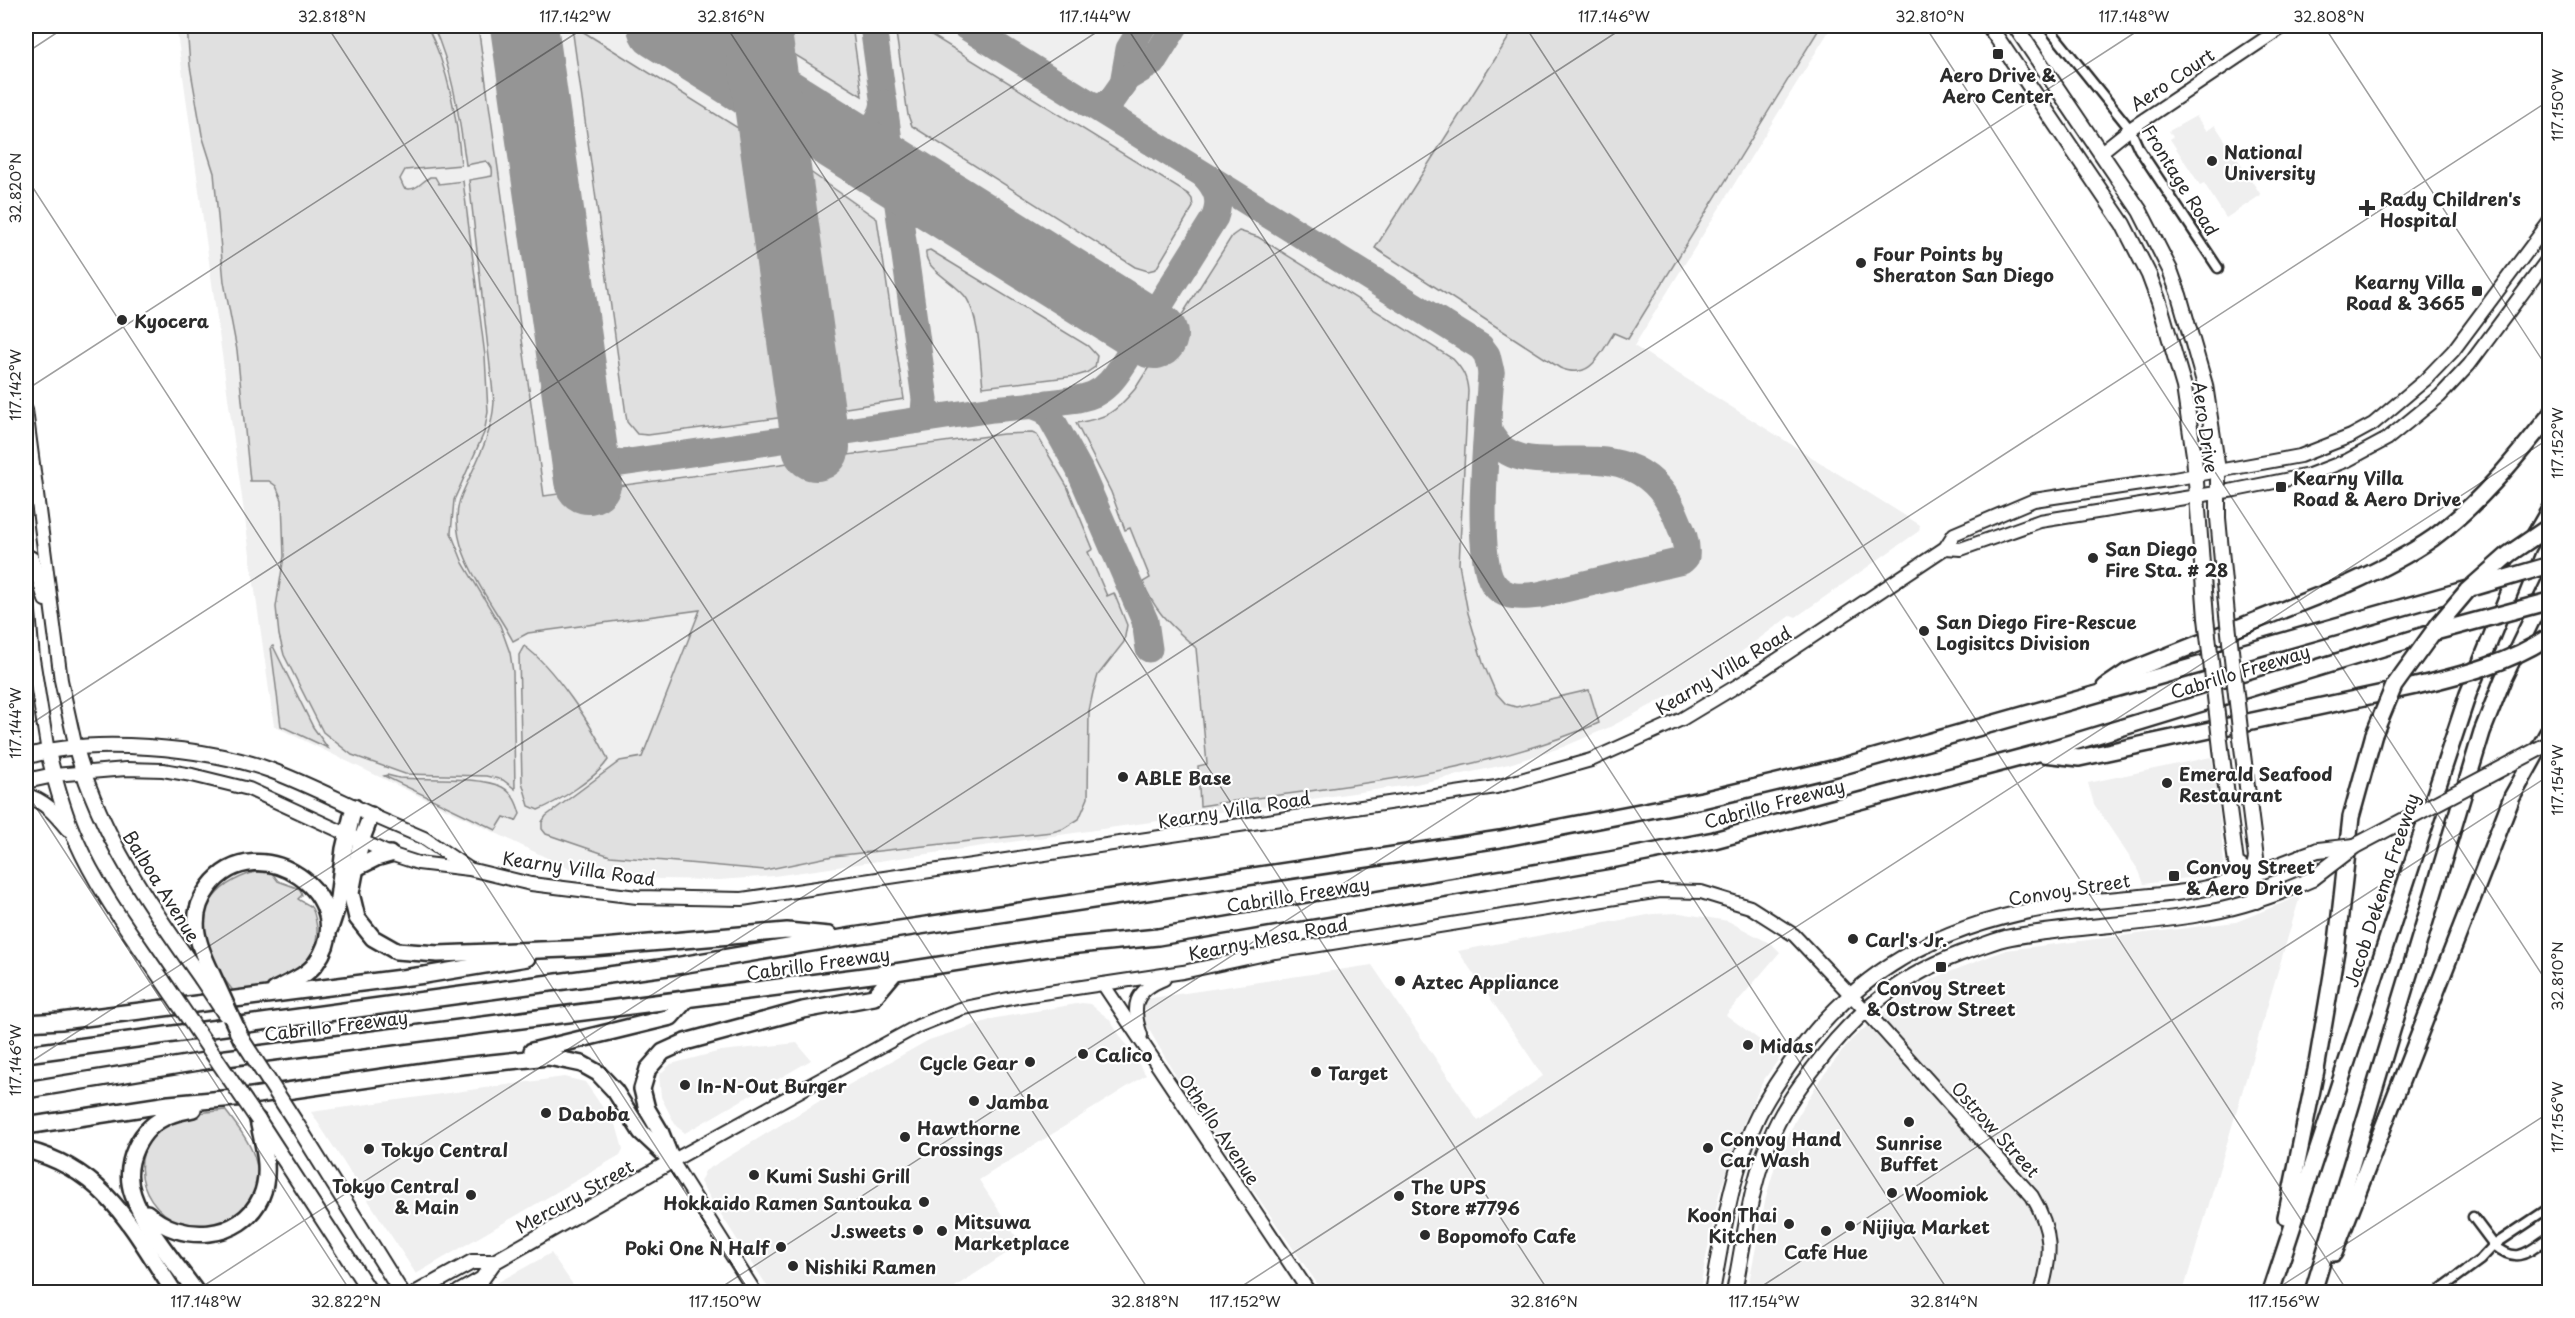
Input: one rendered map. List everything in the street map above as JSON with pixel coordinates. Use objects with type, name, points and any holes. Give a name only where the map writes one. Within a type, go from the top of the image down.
[{"type":"highway","points":[[2094,695],[2127,672],[2348,584],[2380,569],[2432,538],[2481,496],[2550,416]]},
{"type":"highway","name":"Jacob Dekema Freeway","points":[[2271,1291],[2468,694],[2528,547],[2550,509]]},
{"type":"highway","points":[[2271,1291],[2327,1005],[2336,951],[2351,817],[2374,734],[2394,686],[2439,624],[2467,591],[2509,554],[2550,526]]},
{"type":"highway","name":"Cabrillo Freeway","points":[[26,1054],[675,966],[853,936],[1500,840],[1702,800],[1836,768],[2550,565]]},
{"type":"highway","points":[[2313,1293],[2482,732],[2503,679],[2550,582]]},
{"type":"highway","name":"Cabrillo Freeway","points":[[26,1090],[211,1060],[686,1000],[895,972],[1048,948],[1158,937],[1599,863],[1714,840],[2038,753],[2435,632],[2550,601]]},
{"type":"highway","points":[[2038,753],[2079,758],[2416,686],[2499,663],[2550,636]]},
{"type":"highway","points":[[2319,1293],[2512,797],[2550,729]]},
{"type":"highway","points":[[354,807],[356,868],[351,893],[357,918],[373,938],[396,951],[438,954],[592,948],[787,931],[853,936]]},
{"type":"highway","points":[[266,995],[316,965],[337,907],[344,849],[371,815]]},
{"type":"highway","points":[[356,868],[390,854]]},
{"type":"highway","points":[[242,1040],[206,975],[195,934],[198,909],[204,894],[215,880],[241,866],[273,864],[300,876],[320,900],[327,920],[328,934]]},
{"type":"highway","points":[[26,1023],[61,1021],[425,975],[592,948]]},
{"type":"highway","points":[[672,1161],[660,1131],[647,1109],[642,1089],[648,1069],[663,1052],[685,1042],[803,1010],[874,997],[895,972]]},
{"type":"highway","points":[[26,1126],[169,1104],[246,1097],[452,1067],[538,1050],[671,1017],[686,1000]]},
{"type":"highway","points":[[26,1029],[61,1021]]},
{"type":"highway","points":[[452,1067],[548,1058],[566,1060],[589,1067],[605,1079],[641,1132],[672,1161]]},
{"type":"highway","points":[[196,1293],[142,1215],[133,1195],[130,1172],[132,1154],[140,1140],[153,1126],[171,1114],[246,1097]]},
{"type":"highway","points":[[133,1195],[157,1223],[173,1230],[201,1235],[226,1231],[249,1214],[261,1197],[267,1169],[258,1120]]},
{"type":"highway","points":[[26,1150],[49,1156],[80,1173],[107,1194],[130,1224],[174,1293]]},
{"type":"main road","name":"Aero Drive","points":[[1989,26],[2123,224],[2149,275],[2159,302],[2184,387],[2196,475],[2206,618],[2236,863],[2252,875]]},
{"type":"main road","name":"Aero Drive","points":[[2015,26],[2140,211],[2170,270],[2194,342],[2205,385],[2218,470],[2218,518],[2227,615],[2256,858],[2252,875],[2256,901]]},
{"type":"main road","name":"Aero Court","points":[[2100,153],[2130,129],[2284,26]]},
{"type":"main road","name":"Kearny Villa Road","points":[[26,781],[82,771],[163,770],[224,782],[281,802],[390,854],[418,863],[469,868],[531,884],[637,897],[741,899],[1496,788],[1591,760],[1682,719],[1750,678],[1945,548],[1954,534],[2034,500],[2300,456],[2335,443],[2373,424],[2425,380],[2453,351],[2550,221]]},
{"type":"main road","name":"Kearny Villa Road","points":[[1945,548],[1960,549],[2040,521],[2219,493],[2309,475],[2336,466],[2387,439],[2440,396],[2469,365],[2550,256]]},
{"type":"main road","name":"Balboa Avenue","points":[[26,410],[61,680],[82,771],[100,817],[131,877],[206,975]]},
{"type":"main road","points":[[26,555],[32,558],[52,618]]},
{"type":"main road","points":[[26,577],[33,659],[48,752],[75,839]]},
{"type":"main road","points":[[1734,1293],[1750,1199],[1773,1131],[1798,1089],[1817,1063],[1847,1027],[1881,996],[1916,973],[1943,960],[2008,937],[2201,914],[2256,901],[2312,879],[2355,846],[2550,743]]},
{"type":"main road","name":"Kearny Villa Road","points":[[26,757],[76,748],[162,749],[230,759],[272,771],[424,838],[469,868]]},
{"type":"main road","points":[[26,796],[48,807],[75,839],[119,917],[258,1120],[370,1293]]},
{"type":"main road","name":"Convoy Street","points":[[1712,1293],[1730,1193],[1754,1123],[1781,1076],[1800,1049],[1832,1012],[1867,980],[1905,955],[1934,940],[2004,916],[2047,907],[2200,889],[2252,875],[2318,850],[2355,846]]},
{"type":"main road","name":"Kearny Mesa Road","points":[[672,1161],[927,1022],[960,1009],[1183,972],[1275,952],[1660,891],[1701,892],[1750,907],[1781,925],[1865,1010]]},
{"type":"main road","points":[[1151,1059],[1137,1024],[1134,1011],[1137,1001],[1142,991],[1151,984],[1183,972]]},
{"type":"main road","name":"Othello Avenue","points":[[1103,984],[1309,1293]]},
{"type":"main road","name":"Ostrow Street","points":[[1865,1010],[2032,1196],[2040,1210],[2049,1239],[2049,1266],[2041,1293]]},
{"type":"main road","points":[[242,1040],[401,1293]]},
{"type":"main road","points":[[672,1161],[756,1293]]},
{"type":"main road","name":"Mercury Street","points":[[459,1293],[482,1280],[494,1262],[672,1161]]},
{"type":"main road","name":"Mercury Street","points":[[418,1293],[472,1262],[494,1262]]},
{"type":"street","name":"Frontage Road","points":[[2047,26],[2130,129],[2139,149],[2218,268]]},
{"type":"street","name":"Aero Court","points":[[2084,167],[2100,153]]},
{"type":"street","points":[[2442,1288],[2494,1245],[2545,1211]]},
{"type":"street","points":[[2473,1217],[2494,1245],[2508,1255],[2519,1256],[2550,1238]]},
{"type":"shaded area","points":[[176,26],[1832,26],[1634,346],[1920,525],[1919,531],[1796,617],[1791,615],[1714,672],[1610,727],[1563,747],[1509,764],[1416,784],[774,876],[719,880],[659,879],[568,868],[274,726]]},
{"type":"shaded area","points":[[187,26],[427,26],[435,43],[451,94],[461,165],[405,170],[400,179],[404,188],[408,189],[415,188],[430,177],[435,177],[439,184],[463,181],[485,356],[488,412],[484,433],[454,500],[451,533],[463,563],[500,625],[510,653],[513,672],[515,789],[503,780],[486,776],[405,774],[352,755],[323,732],[284,655],[276,607],[284,556],[282,500],[276,486],[269,481],[250,481],[237,350],[224,282],[214,173],[202,135],[190,66]]},
{"type":"shaded area","points":[[433,26],[478,26],[544,496],[1003,434],[1032,433],[1037,435],[1067,486],[1093,549],[1088,552],[1107,596],[1114,593],[1127,625],[1124,642],[1098,675],[1093,692],[1089,711],[1088,798],[1079,819],[1063,829],[1052,832],[833,856],[765,870],[610,856],[546,834],[542,829],[542,822],[546,816],[620,761],[642,757],[700,610],[528,633],[513,641],[471,570],[458,532],[457,513],[462,494],[487,438],[494,402],[469,180],[492,176],[492,171],[486,161],[466,165],[458,111],[446,59]]},
{"type":"shaded area","points":[[574,26],[738,128],[746,138],[786,411],[785,417],[648,435],[637,434],[627,422],[572,27]]},
{"type":"shaded area","points":[[783,26],[852,26],[862,96],[792,53],[785,41]]},
{"type":"shaded area","points":[[895,26],[917,26],[1188,194],[1192,199],[1193,207],[1156,269],[1148,271],[1135,267],[912,126],[908,115]]},
{"type":"shaded area","points":[[1516,26],[1821,26],[1628,339],[1614,333],[1599,357],[1580,371],[1560,368],[1375,248]]},
{"type":"shaded area","name":"National University","points":[[2196,116],[2207,131],[2215,125],[2261,195],[2226,218],[2204,183],[2200,185],[2170,139],[2173,137],[2169,131]]},
{"type":"shaded area","points":[[806,169],[877,219],[904,399],[846,408],[841,408],[837,401],[802,182],[801,173]]},
{"type":"shaded area","points":[[1239,231],[1258,237],[1453,359],[1459,367],[1468,391],[1459,564],[1468,613],[1483,663],[1496,693],[1506,704],[1516,707],[1589,690],[1599,723],[1502,756],[1452,768],[1200,806],[1198,766],[1207,764],[1196,648],[1165,618],[1148,593],[1143,582],[1150,578],[1130,528],[1125,530],[1111,492],[1076,423],[1110,413],[1122,404],[1135,389],[1232,236]]},
{"type":"shaded area","points":[[930,250],[1088,346],[1097,356],[1095,367],[1076,376],[983,387],[975,318],[967,299],[935,270],[926,258],[926,251]]},
{"type":"shaded area","points":[[273,646],[313,727],[328,748],[281,726],[271,647]]},
{"type":"shaded area","points":[[524,646],[547,667],[572,698],[608,760],[576,789],[538,810],[529,806],[522,782],[519,655]]},
{"type":"shaded area","points":[[2211,757],[2215,772],[2224,863],[2216,874],[2144,884],[2139,871],[2094,804],[2088,783]]},
{"type":"shaded area","points":[[384,776],[399,778],[481,781],[493,784],[502,787],[512,795],[520,814],[516,821],[504,817],[496,830]]},
{"type":"shaded area","points":[[255,872],[272,873],[278,881],[300,889],[302,895],[298,899],[310,906],[314,913],[317,928],[315,944],[310,957],[290,976],[277,983],[234,992],[210,956],[203,926],[205,914],[210,902],[228,884]]},
{"type":"shaded area","points":[[2300,896],[2183,1292],[1747,1292],[1766,1197],[1775,1166],[1795,1121],[1819,1081],[1851,1040],[1896,1001],[1937,977],[2006,950],[2236,922]]},
{"type":"shaded area","points":[[1680,913],[1728,921],[1773,945],[1780,952],[1726,1015],[1781,1056],[1763,1081],[1743,1124],[1719,1194],[1699,1292],[1323,1292],[1184,1090],[1140,1014],[1145,999],[1372,965],[1478,1121],[1543,1076],[1458,951],[1653,914]]},
{"type":"shaded area","name":"Hawthorne Crossings","points":[[1082,1003],[1090,1004],[1109,1019],[1146,1075],[979,1180],[1021,1244],[947,1292],[771,1292],[700,1182],[705,1171],[818,1102],[929,1040],[996,1018]]},
{"type":"shaded area","points":[[797,1043],[811,1060],[685,1133],[676,1126],[661,1097],[659,1075],[671,1064],[721,1051]]},
{"type":"shaded area","points":[[564,1077],[585,1082],[617,1128],[623,1149],[620,1155],[416,1274],[311,1112]]},
{"type":"shaded area","points":[[225,1110],[241,1131],[253,1154],[257,1166],[255,1191],[248,1204],[233,1218],[204,1229],[193,1229],[163,1213],[151,1200],[144,1185],[141,1169],[144,1153],[151,1138],[163,1126],[185,1115]]},
{"type":"shaded area","points":[[551,1253],[578,1292],[480,1292],[495,1284]]},
{"type":"taxiway","points":[[873,26],[925,399],[924,413],[918,420]]},
{"type":"taxiway","points":[[965,26],[1481,347],[1487,355],[1491,372]]},
{"type":"taxiway","points":[[1123,83],[1129,49],[1143,26]]},
{"type":"taxiway","points":[[1089,104],[1099,106],[1110,102],[1127,78],[1152,63],[1175,26]]},
{"type":"taxiway","points":[[826,129],[854,133],[870,128],[881,114],[884,103]]},
{"type":"taxiway","points":[[1048,403],[1082,398],[1099,391],[1114,377],[1130,354],[1136,341],[1132,324],[1121,313],[1143,319],[1156,311],[1215,217],[1218,205],[1217,195],[1205,176]]},
{"type":"taxiway","points":[[1491,372],[1489,430],[1507,452],[1528,459],[1606,461],[1632,468],[1656,485],[1675,514],[1685,540],[1686,557],[1682,561],[1539,595],[1514,596],[1497,588],[1487,567],[1483,514],[1491,372]]},
{"type":"taxiway","points":[[812,415],[818,427],[827,434],[993,409],[1047,404]]},
{"type":"taxiway","points":[[1032,405],[1047,411],[1079,469],[1145,621],[1149,649]]},
{"type":"taxiway","points":[[587,468],[796,438],[807,430],[812,415]]},
{"type":"runway","points":[[524,26],[588,480]]},
{"type":"runway","points":[[661,26],[1154,335]]},
{"type":"runway","points":[[757,26],[816,447]]},
{"type":"place","name":"Aero Drive & Aero Center","points":[[1998,54]]},
{"type":"place","name":"National University","points":[[2212,161]]},
{"type":"place","name":"Rady Children's Hospital","points":[[2367,208]]},
{"type":"place","name":"Four Points by Sheraton San Diego","points":[[1861,263]]},
{"type":"place","name":"Kearny Villa Road & 3665","points":[[2477,291]]},
{"type":"place","name":"Kyocera","points":[[122,320]]},
{"type":"place","name":"Kearny Villa Road & Aero Drive","points":[[2281,487]]},
{"type":"place","name":"San Diego Fire Sta. # 28","points":[[2093,558]]},
{"type":"place","name":"San Diego Fire-Rescue Logisitcs Division","points":[[1924,631]]},
{"type":"place","name":"ABLE Base","points":[[1123,777]]},
{"type":"place","name":"Emerald Seafood Restaurant","points":[[2167,783]]},
{"type":"place","name":"Convoy Street & Aero Drive","points":[[2174,876]]},
{"type":"place","name":"Carl's Jr.","points":[[1853,939]]},
{"type":"place","name":"Convoy Street & Ostrow Street","points":[[1941,967]]},
{"type":"place","name":"Aztec Appliance","points":[[1400,981]]},
{"type":"place","name":"Midas","points":[[1748,1045]]},
{"type":"place","name":"Calico","points":[[1083,1054]]},
{"type":"place","name":"Cycle Gear","points":[[1030,1062]]},
{"type":"place","name":"Target","points":[[1316,1072]]},
{"type":"place","name":"In-N-Out Burger","points":[[685,1085]]},
{"type":"place","name":"Jamba","points":[[974,1101]]},
{"type":"place","name":"Daboba","points":[[546,1113]]},
{"type":"place","name":"Sunrise Buffet","points":[[1909,1122]]},
{"type":"place","name":"Hawthorne Crossings","points":[[905,1137]]},
{"type":"place","name":"Convoy Hand Car Wash","points":[[1708,1148]]},
{"type":"place","name":"Tokyo Central","points":[[369,1149]]},
{"type":"place","name":"Kumi Sushi Grill","points":[[754,1175]]},
{"type":"place","name":"Woomiok","points":[[1892,1193]]},
{"type":"place","name":"Tokyo Central & Main","points":[[471,1195]]},
{"type":"place","name":"The UPS Store #7796","points":[[1399,1196]]},
{"type":"place","name":"Hokkaido Ramen Santouka","points":[[924,1202]]},
{"type":"place","name":"Koon Thai Kitchen","points":[[1789,1224]]},
{"type":"place","name":"Nijiya Market","points":[[1850,1226]]},
{"type":"place","name":"J.sweets","points":[[918,1230]]},
{"type":"place","name":"Mitsuwa Marketplace","points":[[942,1231]]},
{"type":"place","name":"Cafe Hue","points":[[1826,1231]]},
{"type":"place","name":"Bopomofo Cafe","points":[[1425,1235]]},
{"type":"place","name":"Poki One N Half","points":[[781,1247]]},
{"type":"place","name":"Nishiki Ramen","points":[[793,1266]]}]
